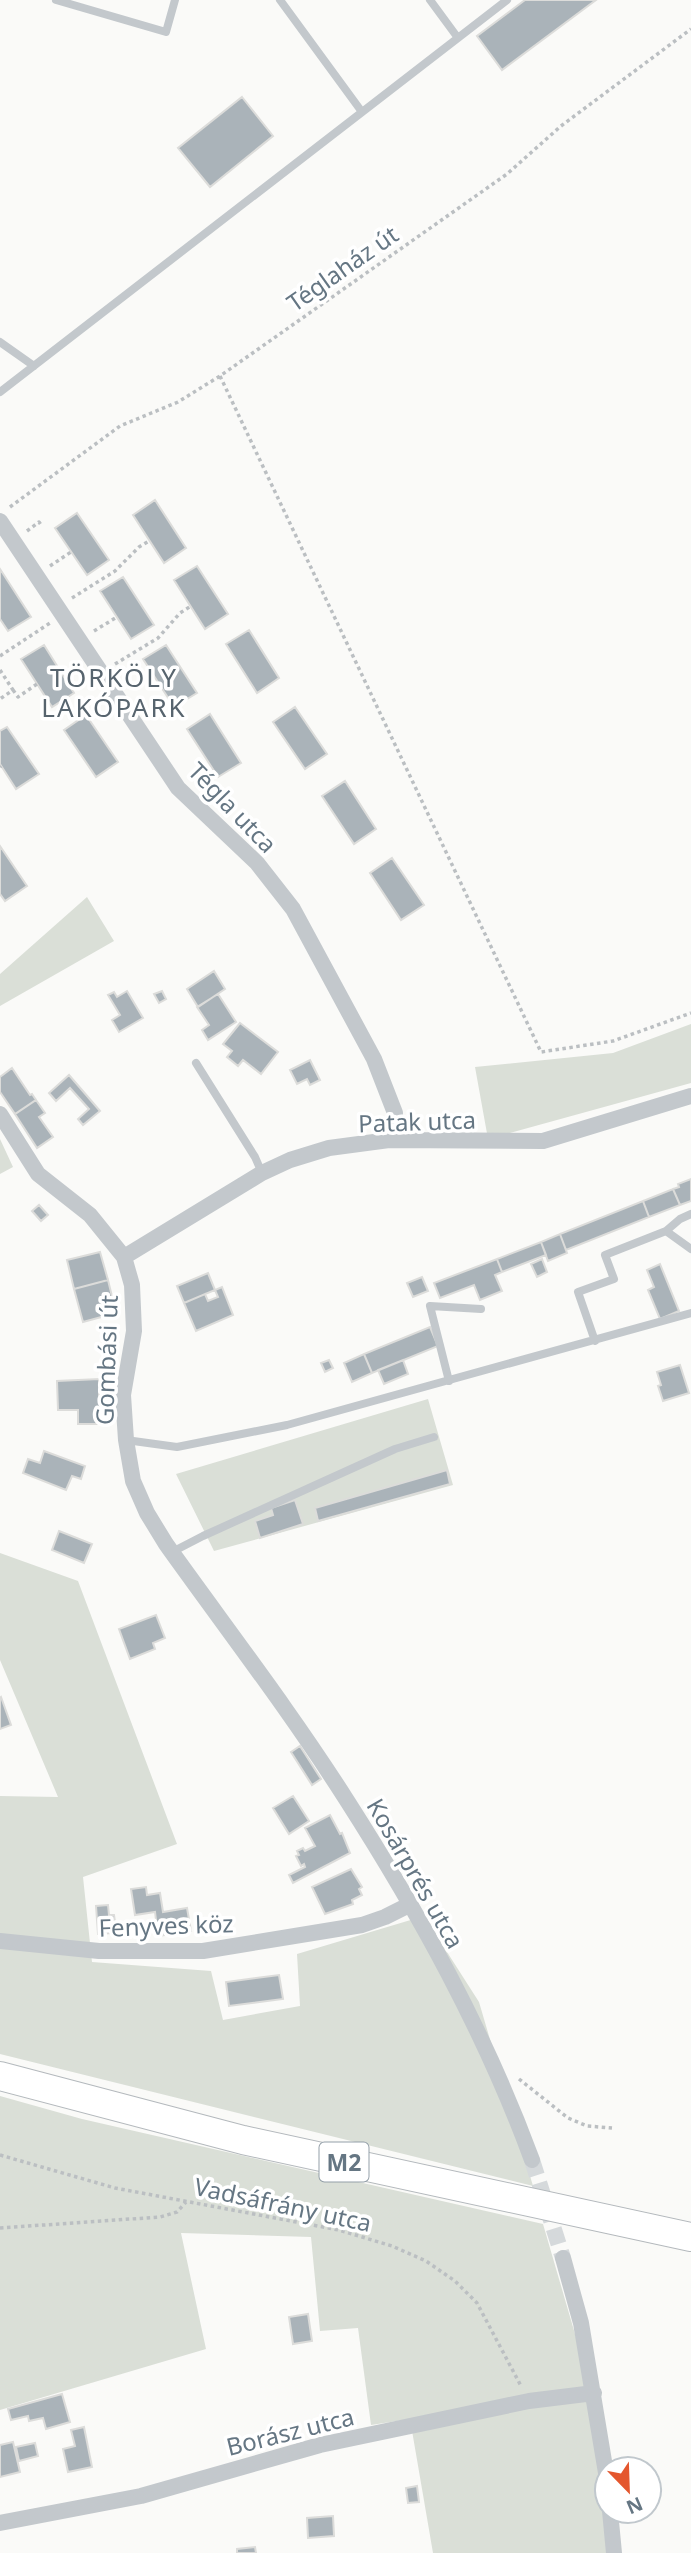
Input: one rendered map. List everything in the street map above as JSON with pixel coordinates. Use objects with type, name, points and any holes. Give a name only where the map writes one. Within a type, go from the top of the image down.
[{"type":"highway","name":"M2","points":[[0,2076],[243,2140],[691,2237]]},
{"type":"street","name":"Tégla utca","points":[[0,521],[178,788],[257,863],[293,909],[374,1059],[395,1113],[389,1140]]},
{"type":"street","name":"Patak utca","points":[[124,1257],[262,1173],[290,1160],[329,1148],[389,1140],[543,1141],[691,1096]]},
{"type":"street","name":"Gombási út","points":[[0,1114],[38,1174],[90,1215],[124,1257],[132,1285],[134,1331],[123,1395],[126,1440],[133,1481],[147,1513],[226,1628]]},
{"type":"street","name":"Kosárprés utca","points":[[226,1628],[344,1797],[411,1904],[497,2070],[532,2160]]},
{"type":"street","name":"Fenyves köz","points":[[0,1941],[99,1951],[203,1951],[362,1925],[411,1904]]},
{"type":"street","points":[[564,2258],[581,2323],[603,2455]]},
{"type":"street","name":"Borász utca","points":[[0,2523],[141,2496],[320,2445],[529,2401],[594,2393]]},
{"type":"street","points":[[611,2525],[614,2553]]},
{"type":"lane","points":[[56,0],[166,32],[176,0]]},
{"type":"lane","points":[[280,0],[362,112]]},
{"type":"lane","points":[[430,0],[458,38]]},
{"type":"lane","points":[[0,392],[507,0]]},
{"type":"lane","points":[[0,342],[34,366]]},
{"type":"lane","points":[[196,1063],[255,1157],[262,1173]]},
{"type":"lane","points":[[595,1341],[578,1292],[614,1279],[604,1255],[666,1231],[691,1214]]},
{"type":"lane","points":[[666,1231],[691,1249]]},
{"type":"lane","points":[[449,1381],[430,1306],[481,1309]]},
{"type":"lane","points":[[126,1440],[177,1447],[287,1425],[691,1313]]},
{"type":"lane","points":[[172,1552],[395,1449],[434,1437]]},
{"type":"path","name":"Téglaház út","points":[[0,515],[120,426],[178,402],[220,376],[508,174],[561,127],[691,29]]},
{"type":"path","points":[[220,376],[541,1052],[613,1041],[691,1013]]},
{"type":"path","points":[[0,656],[115,571],[139,547],[149,541]]},
{"type":"path","points":[[37,575],[71,552]]},
{"type":"path","points":[[102,672],[158,638],[180,613],[191,606]]},
{"type":"path","points":[[80,640],[117,617]]},
{"type":"path","points":[[0,670],[18,696],[37,684]]},
{"type":"path","points":[[0,699],[13,690]]},
{"type":"path","points":[[514,2073],[522,2083],[568,2118],[587,2126],[612,2129]]},
{"type":"path","name":"Vadsáfrány utca","points":[[0,2155],[115,2188],[339,2230],[392,2246],[426,2262],[455,2281],[477,2303],[529,2401]]},
{"type":"path","points":[[0,2228],[160,2217],[177,2212],[186,2202]]},
{"type":"shaded area","points":[[87,897],[114,941],[0,1006],[0,974]]},
{"type":"shaded area","points":[[691,1024],[691,1083],[488,1139],[475,1067],[613,1053]]},
{"type":"shaded area","points":[[0,1139],[13,1167],[0,1174]]},
{"type":"shaded area","points":[[428,1399],[453,1485],[214,1551],[176,1474]]},
{"type":"shaded area","points":[[0,1553],[78,1581],[177,1844],[83,1877],[92,1962],[211,1971],[223,2020],[300,2006],[297,1954],[424,1916],[479,2002],[533,2186],[0,2054],[0,1796],[58,1797],[0,1660]]},
{"type":"shaded area","points":[[0,2096],[82,2119],[543,2224],[598,2413],[602,2455],[593,2455],[593,2525],[610,2525],[613,2553],[433,2553],[410,2419],[371,2425],[358,2328],[320,2331],[311,2237],[181,2233],[206,2349],[0,2410]]},
{"type":"building","points":[[525,0],[596,0],[502,70],[477,36]]},
{"type":"building","points":[[242,97],[273,136],[210,187],[178,148]]},
{"type":"building","points":[[155,500],[186,548],[164,563],[133,515]]},
{"type":"building","points":[[77,513],[109,560],[87,575],[55,528]]},
{"type":"building","points":[[197,566],[228,614],[205,629],[174,580]]},
{"type":"building","points":[[0,569],[31,617],[8,631],[0,619]]},
{"type":"building","points":[[123,577],[154,625],[131,639],[100,591]]},
{"type":"building","points":[[249,630],[279,678],[257,693],[226,644]]},
{"type":"building","points":[[44,645],[74,693],[52,707],[21,659]]},
{"type":"building","points":[[166,645],[197,693],[174,707],[143,659]]},
{"type":"building","points":[[295,707],[327,754],[305,769],[273,722]]},
{"type":"building","points":[[210,714],[241,763],[218,777],[187,729]]},
{"type":"building","points":[[86,715],[118,762],[96,777],[64,730]]},
{"type":"building","points":[[7,727],[39,774],[16,789],[0,764],[0,731]]},
{"type":"building","points":[[345,781],[376,829],[354,844],[322,796]]},
{"type":"building","points":[[0,846],[27,886],[5,901],[0,894]]},
{"type":"building","points":[[392,858],[424,905],[401,920],[370,873]]},
{"type":"building","points":[[214,971],[225,989],[198,1007],[187,989]]},
{"type":"building","points":[[127,991],[143,1018],[119,1032],[112,1020],[120,1015],[108,995],[114,992],[117,997]]},
{"type":"building","points":[[162,991],[166,999],[159,1003],[154,994]]},
{"type":"building","points":[[218,994],[236,1022],[208,1040],[202,1030],[209,1025],[197,1007]]},
{"type":"building","points":[[240,1023],[278,1052],[261,1074],[243,1060],[238,1066],[227,1057],[232,1051],[223,1044]]},
{"type":"building","points":[[310,1060],[320,1080],[310,1085],[307,1079],[297,1084],[290,1070]]},
{"type":"building","points":[[12,1068],[36,1100],[15,1114],[0,1092],[0,1077]]},
{"type":"building","points":[[69,1075],[100,1111],[83,1125],[78,1119],[89,1109],[70,1088],[56,1101],[49,1093]]},
{"type":"building","points":[[36,1100],[45,1113],[39,1117],[53,1137],[37,1148],[15,1114]]},
{"type":"building","points":[[691,1179],[691,1201],[680,1205],[673,1189]]},
{"type":"building","points":[[673,1189],[680,1205],[649,1217],[643,1201]]},
{"type":"building","points":[[643,1201],[649,1217],[566,1250],[560,1234]]},
{"type":"building","points":[[39,1205],[48,1215],[41,1221],[32,1211]]},
{"type":"building","points":[[560,1234],[567,1253],[548,1261],[541,1242]]},
{"type":"building","points":[[541,1242],[546,1255],[502,1272],[497,1259]]},
{"type":"building","points":[[100,1252],[108,1280],[74,1289],[67,1260]]},
{"type":"building","points":[[497,1259],[502,1272],[495,1275],[502,1291],[480,1300],[474,1285],[440,1298],[434,1283]]},
{"type":"building","points":[[542,1259],[547,1272],[537,1277],[531,1264]]},
{"type":"building","points":[[660,1264],[679,1311],[660,1319],[648,1290],[654,1287],[647,1270]]},
{"type":"building","points":[[208,1273],[215,1290],[184,1303],[177,1286]]},
{"type":"building","points":[[422,1277],[428,1291],[413,1297],[407,1283]]},
{"type":"building","points":[[108,1280],[116,1313],[83,1322],[74,1289]]},
{"type":"building","points":[[222,1287],[233,1315],[196,1331],[184,1303],[205,1294],[208,1301],[218,1297],[215,1290]]},
{"type":"building","points":[[430,1327],[438,1346],[372,1373],[364,1354]]},
{"type":"building","points":[[364,1354],[372,1373],[352,1382],[344,1363]]},
{"type":"building","points":[[329,1360],[333,1368],[325,1372],[321,1363]]},
{"type":"building","points":[[403,1360],[408,1374],[384,1384],[378,1370]]},
{"type":"building","points":[[680,1365],[689,1393],[663,1401],[657,1372]]},
{"type":"building","points":[[99,1379],[99,1397],[104,1397],[104,1409],[100,1409],[100,1424],[78,1424],[78,1410],[58,1410],[57,1381]]},
{"type":"building","points":[[44,1451],[85,1466],[81,1479],[72,1476],[66,1490],[23,1473],[28,1459],[40,1463]]},
{"type":"building","points":[[447,1470],[450,1484],[318,1521],[315,1508]]},
{"type":"building","points":[[295,1500],[303,1524],[260,1538],[255,1521],[273,1515],[271,1508]]},
{"type":"building","points":[[59,1531],[92,1544],[84,1563],[52,1550]]},
{"type":"building","points":[[156,1615],[165,1638],[153,1643],[155,1649],[130,1659],[119,1629]]},
{"type":"building","points":[[0,1698],[11,1725],[0,1729]]},
{"type":"building","points":[[300,1746],[321,1779],[312,1785],[291,1752]]},
{"type":"building","points":[[293,1796],[309,1821],[289,1834],[273,1808]]},
{"type":"building","points":[[330,1815],[340,1834],[342,1833],[350,1853],[293,1883],[289,1875],[305,1867],[304,1864],[301,1866],[296,1856],[299,1855],[297,1851],[303,1848],[305,1851],[315,1846],[305,1828]]},
{"type":"building","points":[[351,1869],[362,1887],[359,1889],[362,1895],[352,1900],[353,1904],[325,1914],[312,1887]]},
{"type":"building","points":[[146,1887],[147,1895],[160,1893],[163,1912],[187,1908],[191,1931],[158,1936],[155,1912],[135,1915],[131,1889]]},
{"type":"building","points":[[108,1905],[109,1915],[114,1915],[115,1922],[111,1923],[112,1933],[98,1934],[96,1906]]},
{"type":"building","points":[[279,1975],[283,1999],[229,2006],[226,1982]]},
{"type":"building","points":[[308,2314],[312,2341],[293,2344],[289,2317]]},
{"type":"building","points":[[62,2394],[70,2422],[46,2429],[43,2418],[29,2421],[28,2416],[11,2420],[8,2409]]},
{"type":"building","points":[[84,2427],[92,2467],[68,2472],[63,2449],[75,2446],[71,2430]]},
{"type":"building","points":[[13,2442],[20,2472],[0,2477],[0,2445]]},
{"type":"building","points":[[35,2443],[38,2456],[19,2461],[16,2447]]},
{"type":"building","points":[[417,2486],[419,2502],[408,2503],[406,2488]]},
{"type":"building","points":[[333,2516],[334,2536],[308,2538],[307,2518]]},
{"type":"building","points":[[255,2547],[256,2553],[237,2553],[237,2549]]},
{"type":"tunnel","points":[[532,2160],[563,2258]]},
{"type":"district","name":"TÖRKÖLY LAKÓPARK","points":[[114,692]]}]
